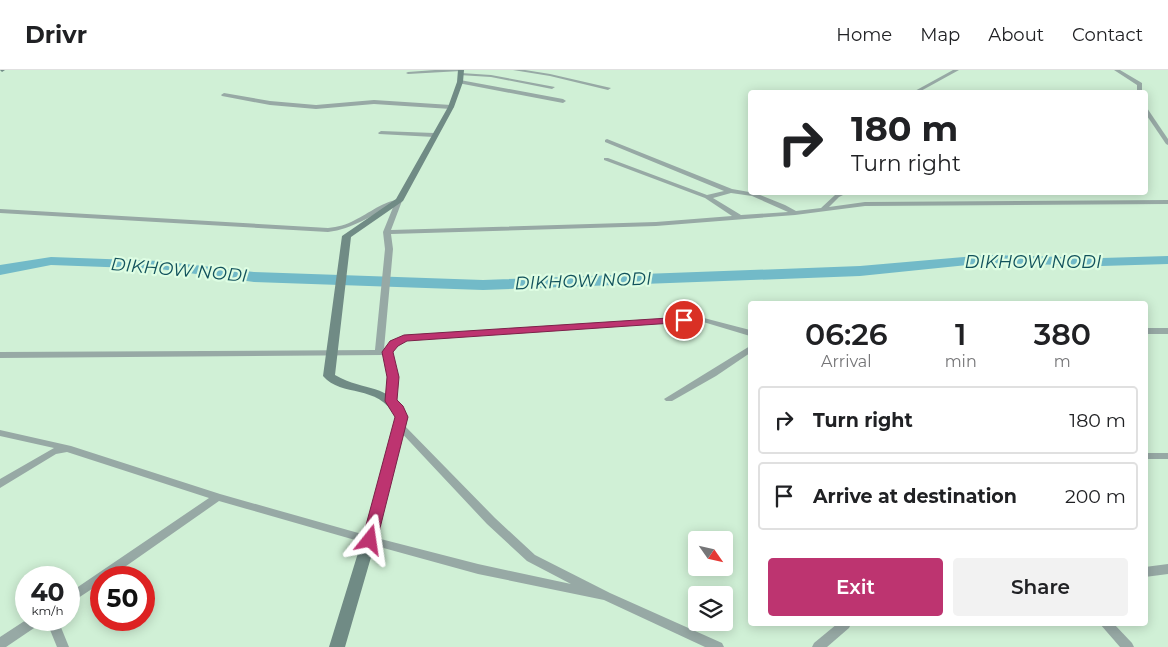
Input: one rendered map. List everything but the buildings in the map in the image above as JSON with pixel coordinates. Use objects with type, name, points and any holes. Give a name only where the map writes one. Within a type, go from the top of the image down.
[{"type":"main road","points":[[337,647],[370,540],[402,417],[391,401],[360,386],[333,379],[328,373],[347,236],[398,201],[451,107],[461,74]]},
{"type":"street","points":[[515,70],[550,75],[608,88]]},
{"type":"street","points":[[920,90],[957,70]]},
{"type":"street","points":[[1116,70],[1140,84],[1140,90]]},
{"type":"street","points":[[408,74],[491,76],[552,87]]},
{"type":"street","points":[[461,74],[563,101]]},
{"type":"street","points":[[224,95],[270,103],[316,107],[374,102],[451,107]]},
{"type":"street","points":[[1148,113],[1168,143]]},
{"type":"street","points":[[381,133],[434,135]]},
{"type":"street","points":[[607,141],[731,191],[748,193]]},
{"type":"street","points":[[606,159],[708,197],[740,217]]},
{"type":"street","points":[[708,197],[731,191]]},
{"type":"street","points":[[756,195],[795,213]]},
{"type":"street","points":[[822,210],[839,195]]},
{"type":"street","points":[[0,212],[328,230],[343,229],[377,210],[398,201]]},
{"type":"street","points":[[391,401],[393,377],[382,350],[389,249],[387,232],[398,201]]},
{"type":"street","points":[[387,232],[656,224],[795,213],[865,204],[1168,202]]},
{"type":"street","points":[[0,355],[382,350],[404,338],[700,319],[748,332]]},
{"type":"street","points":[[1148,331],[1168,330]]},
{"type":"street","points":[[669,399],[713,374],[748,350]]},
{"type":"street","points":[[399,425],[491,521],[531,558],[606,596],[718,647]]},
{"type":"street","points":[[0,433],[67,448],[218,497],[370,540],[478,569],[606,596]]},
{"type":"street","points":[[0,484],[53,452],[67,448]]},
{"type":"street","points":[[1148,456],[1168,456]]},
{"type":"street","points":[[80,591],[218,497]]},
{"type":"street","points":[[1148,571],[1168,568]]},
{"type":"street","points":[[818,647],[843,626]]},
{"type":"street","points":[[1108,626],[1128,647]]},
{"type":"street","points":[[0,644],[20,631]]},
{"type":"street","points":[[56,631],[63,647]]},
{"type":"waterway","name":"DIKHOW NODI","points":[[0,270],[51,261],[160,265],[254,277],[483,285],[860,271],[987,259],[1102,262],[1168,260]]},
{"type":"route","points":[[370,540],[402,417],[391,401],[393,377],[388,352],[394,344],[404,338],[684,320]]}]
